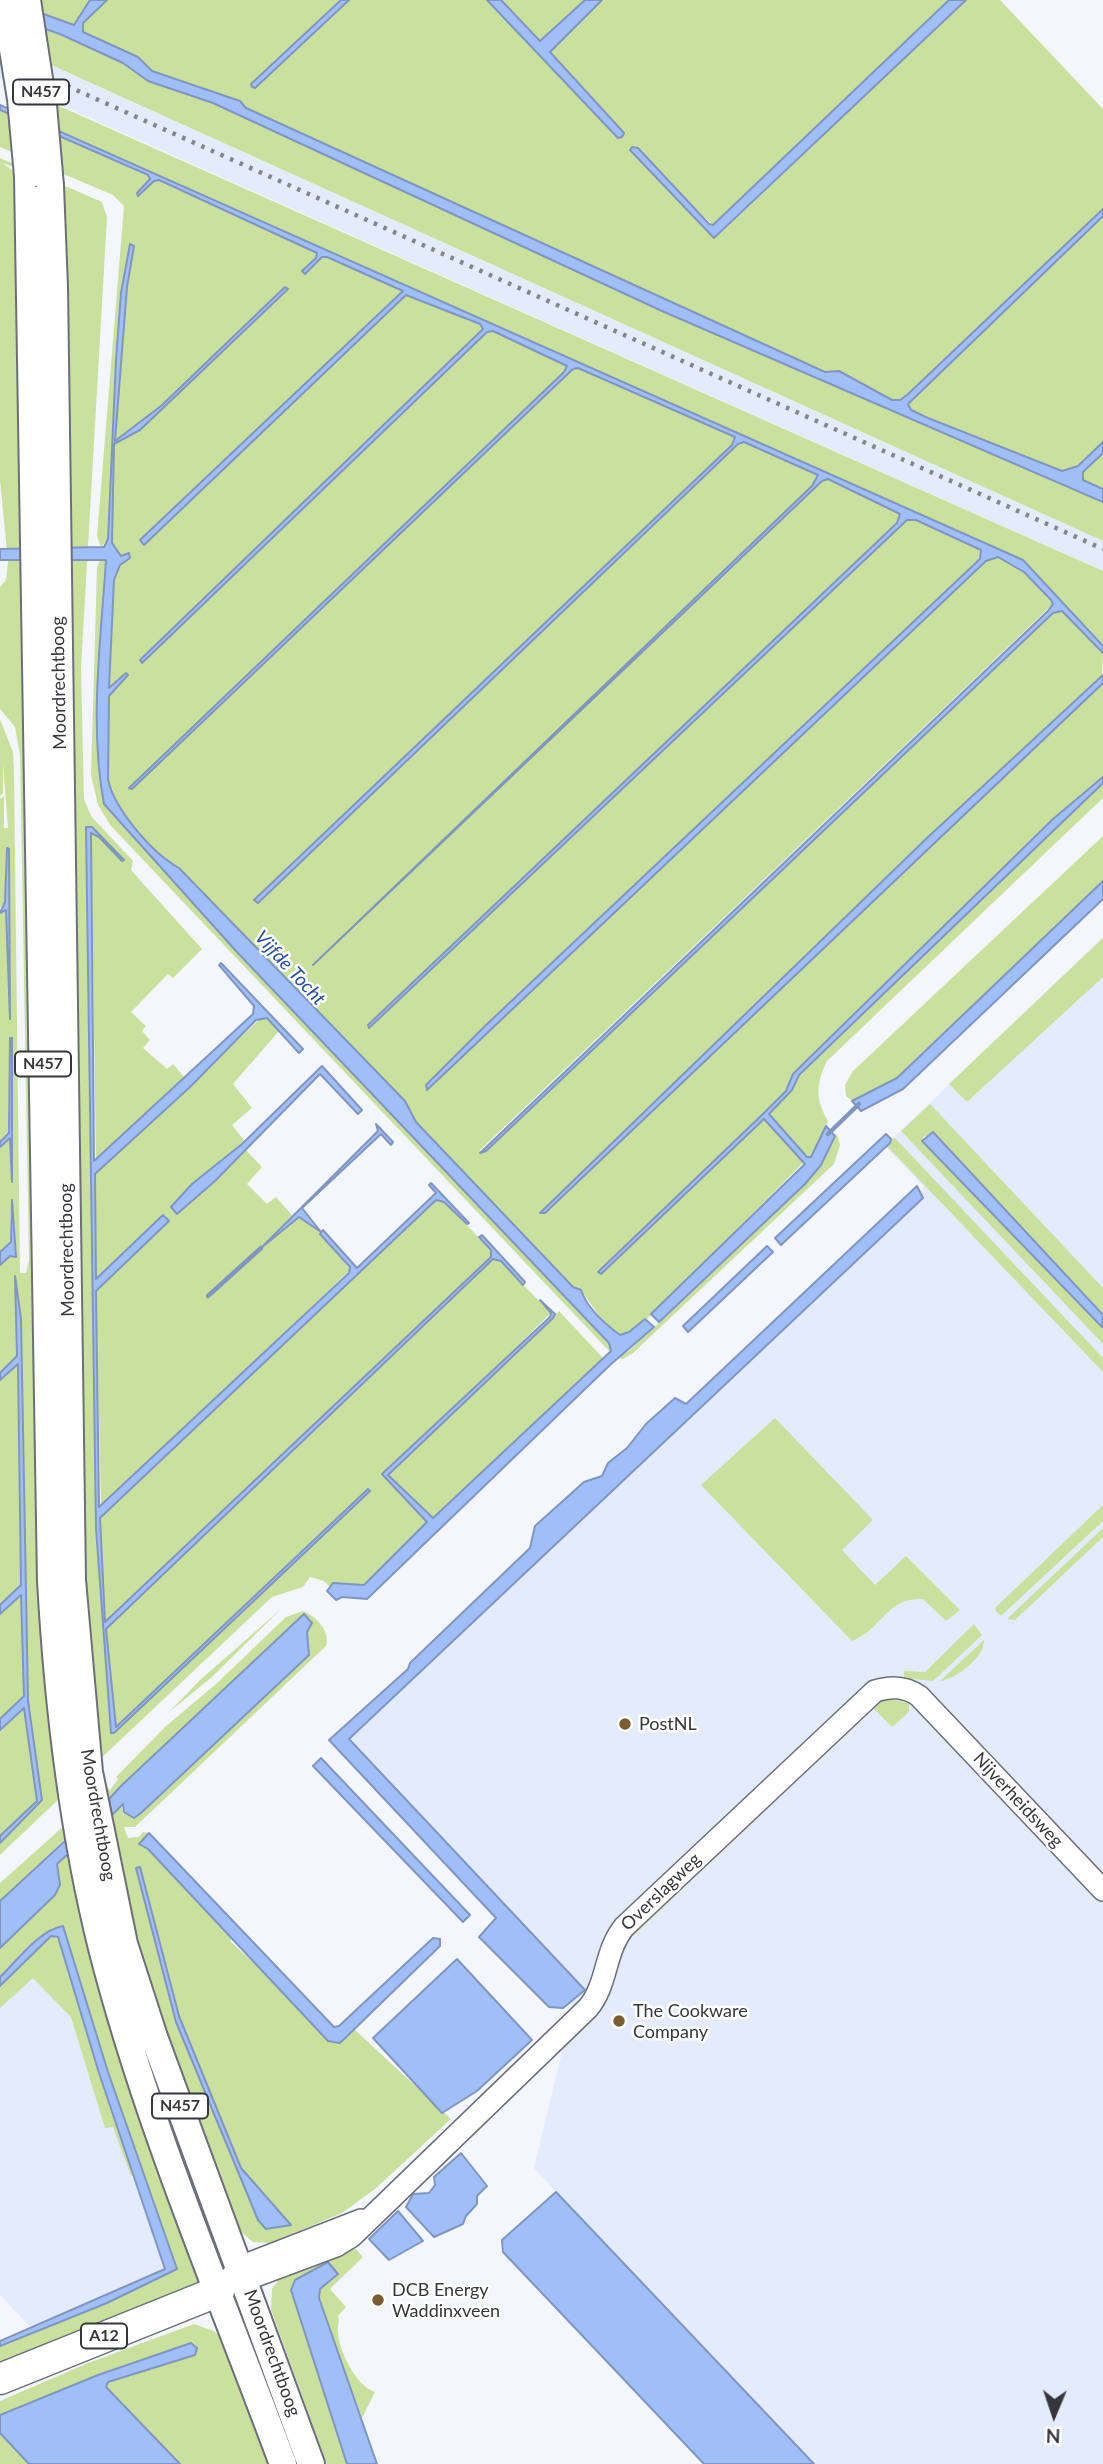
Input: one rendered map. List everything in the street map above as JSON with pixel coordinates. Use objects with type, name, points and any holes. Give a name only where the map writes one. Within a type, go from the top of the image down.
[{"type":"highway","name":"A12","points":[[0,2379],[235,2279]]},
{"type":"main road","name":"Moordrechtboog","points":[[5,0],[21,99],[39,181],[54,287],[72,1580],[82,1712],[100,1837],[124,1944],[235,2279],[283,2464]]},
{"type":"main road","name":"Moordrechtboog","points":[[27,0],[43,106],[39,181]]},
{"type":"main road","name":"Moordrechtboog","points":[[235,2279],[312,2464]]},
{"type":"street","name":"Overslagweg","points":[[235,2279],[341,2244],[588,2008],[600,1991],[611,1946],[624,1927],[875,1691],[895,1687],[909,1689],[933,1709]]},
{"type":"street","name":"Nijverheidsweg","points":[[933,1709],[1103,1890]]},
{"type":"shaded area","points":[[0,42],[1103,541],[1103,571],[0,78]]},
{"type":"shaded area","points":[[1103,937],[1103,2464],[808,2464],[534,2168],[573,2006],[564,1992],[335,1742],[685,1408],[924,1187],[885,1146]]},
{"type":"shaded area","points":[[54,1931],[172,2268],[32,2329],[0,2295],[0,1983]]},
{"type":"green space","points":[[41,0],[90,0],[91,3],[74,25],[44,15]]},
{"type":"green space","points":[[107,0],[341,0],[251,84],[255,88],[349,0],[487,0],[618,138],[550,52],[602,0],[949,0],[713,225],[630,150],[720,234],[966,0],[1000,0],[1103,109],[1103,209],[907,395],[900,400],[892,400],[839,371],[825,372],[246,108],[240,101],[152,71],[137,57],[83,32],[83,23]]},
{"type":"green space","points":[[501,0],[585,0],[539,41]]},
{"type":"green space","points":[[45,29],[123,63],[148,81],[213,103],[662,311],[1103,502],[1103,541],[49,64]]},
{"type":"green space","points":[[57,105],[1103,571],[1103,646],[1023,560],[60,132]]},
{"type":"green space","points":[[0,110],[8,114],[12,152],[0,147]]},
{"type":"green space","points":[[59,136],[317,253],[316,258],[302,271],[304,273],[322,257],[327,257],[403,292],[141,541],[289,407],[406,294],[480,325],[483,329],[140,660],[487,332],[493,331],[567,366],[564,372],[129,788],[573,369],[578,368],[735,437],[732,445],[258,902],[738,444],[744,442],[818,475],[812,486],[313,965],[822,481],[828,479],[900,513],[897,523],[368,1025],[369,1028],[907,520],[916,520],[981,550],[980,559],[485,1026],[426,1085],[427,1090],[986,561],[998,557],[1024,572],[1053,604],[479,1151],[486,1151],[1053,613],[1062,611],[1103,653],[1102,676],[927,838],[545,1213],[1103,683],[1103,777],[1053,819],[793,1074],[786,1091],[598,1272],[601,1273],[764,1119],[805,1161],[646,1320],[623,1335],[608,1327],[586,1297],[573,1288],[416,1122],[405,1101],[179,868],[158,866],[609,1343],[610,1352],[111,826],[98,805],[91,775],[97,568],[101,557],[106,560],[99,677],[101,791],[117,801],[108,779],[109,696],[128,675],[109,689],[114,579],[120,565],[130,558],[121,556],[112,543],[114,444],[140,430],[285,287],[161,406],[115,441],[127,287],[134,246],[129,247],[116,360],[108,539],[101,547],[97,536],[124,206],[113,195],[61,173]]},
{"type":"green space","points":[[0,158],[12,163],[13,167],[2,163],[15,172],[61,1797],[0,1855],[0,1843],[42,1800],[28,1701],[21,1319],[15,1277],[17,1356],[0,1373],[0,1265],[10,1256],[16,1257],[10,1207],[11,1242],[0,1252],[0,1147],[10,1137],[10,1038],[9,1133],[0,1142],[0,913],[6,910],[6,849],[5,902],[0,908],[0,799],[4,796],[4,828],[8,828],[3,764],[3,793],[0,796],[0,719],[13,752],[14,772],[20,1273],[26,1273],[29,1260],[20,756],[15,727],[0,709],[0,587],[6,580],[8,562],[0,480]]},
{"type":"green space","points":[[63,185],[102,202],[107,217],[81,668],[84,799],[91,816],[133,861],[131,870],[202,949],[173,978],[168,974],[131,1012],[146,1026],[142,1031],[150,1040],[143,1048],[167,1069],[173,1064],[185,1078],[96,1163],[91,833],[99,837],[122,861],[92,827],[86,828],[96,1528],[111,1733],[369,1490],[115,1727],[106,1629],[493,1259],[500,1261],[551,1313],[384,1477],[427,1522],[364,1585],[333,1584],[330,1587],[324,1581],[310,1577],[303,1587],[272,1597],[96,1763],[85,1658],[69,723],[74,666]]},
{"type":"green space","points":[[1103,216],[1103,442],[1078,466],[1062,471],[911,410],[909,400]]},
{"type":"green space","points":[[1103,453],[1103,489],[1083,480],[1083,472]]},
{"type":"green space","points":[[1103,782],[1103,798],[827,1061],[818,1091],[828,1121],[811,1157],[807,1157],[768,1115],[792,1090],[799,1075]]},
{"type":"green space","points":[[1103,836],[1103,881],[897,1078],[852,1101],[846,1096],[845,1085],[853,1071]]},
{"type":"green space","points":[[1103,938],[1103,977],[967,1102],[949,1084]]},
{"type":"green space","points":[[262,1017],[267,1018],[279,1031],[233,1084],[252,1108],[232,1125],[244,1140],[196,1196],[245,1149],[262,1167],[247,1184],[267,1204],[276,1197],[292,1215],[263,1246],[300,1217],[322,1232],[350,1270],[101,1508],[96,1291],[169,1221],[163,1216],[96,1280],[95,1174]]},
{"type":"green space","points":[[930,1104],[1103,1288],[1103,1315],[933,1133],[923,1137],[922,1141],[1103,1326],[1103,1344],[901,1131]]},
{"type":"green space","points":[[837,1134],[840,1145],[834,1164],[633,1353],[623,1359],[617,1358],[629,1351],[805,1184],[821,1165]]},
{"type":"green space","points":[[894,1137],[1103,1358],[1103,1372],[887,1146]]},
{"type":"green space","points":[[436,1200],[444,1202],[491,1250],[491,1257],[105,1623],[100,1519]]},
{"type":"green space","points":[[559,1311],[604,1359],[433,1518],[387,1475]]},
{"type":"green space","points":[[18,1363],[21,1585],[0,1605],[0,1380]]},
{"type":"green space","points":[[775,1418],[873,1520],[842,1550],[875,1585],[906,1556],[960,1610],[946,1621],[923,1599],[910,1600],[892,1608],[871,1629],[852,1641],[701,1485]]},
{"type":"green space","points":[[1103,1505],[1103,1521],[1001,1616],[995,1610],[996,1607]]},
{"type":"green space","points":[[1103,1528],[1103,1537],[1015,1620],[1007,1619]]},
{"type":"green space","points":[[21,1594],[24,1696],[0,1719],[0,1614]]},
{"type":"green space","points":[[281,1609],[212,1677],[168,1713],[200,1680]]},
{"type":"green space","points":[[303,1611],[313,1617],[324,1630],[326,1646],[135,1827],[124,1827],[128,1838],[139,1837],[143,1832],[149,1833],[139,1844],[148,1849],[231,1937],[231,1942],[340,2043],[354,2029],[451,2119],[375,2189],[342,2213],[270,2243],[253,2242],[236,2228],[159,2027],[105,1821],[122,1806],[124,1817],[124,1812],[130,1815],[157,1799],[308,1655],[307,1632],[102,1803],[100,1792],[106,1786],[110,1790],[118,1779],[116,1777],[165,1727],[216,1684],[286,1617]],"holes":[[[136,1868],[179,2017],[241,2168],[282,2214],[258,2220],[176,2022]]]},
{"type":"green space","points":[[974,1624],[982,1635],[933,1681],[904,1678],[904,1671],[925,1672]]},
{"type":"green space","points":[[984,1640],[975,1660],[954,1676],[940,1681]]},
{"type":"green space","points":[[888,1699],[909,1703],[909,1712],[892,1727],[873,1708],[633,1936],[630,1933],[877,1702]]},
{"type":"green space","points":[[24,1707],[37,1801],[0,1836],[0,1730]]},
{"type":"green space","points":[[65,1825],[66,1838],[0,1901],[0,1883]]},
{"type":"green space","points":[[68,1854],[207,2282],[0,2365],[0,2346],[107,2303],[177,2269],[108,2072],[63,1926],[53,1928],[0,1977],[0,1948],[55,1895],[60,1885],[57,1864]]},
{"type":"green space","points":[[51,1936],[59,1940],[99,2073],[135,2175],[131,2176],[113,2127],[105,2128],[71,2017],[33,1978],[0,2008],[0,1986]]},
{"type":"green space","points":[[347,2246],[356,2249],[363,2257],[330,2289],[346,2307],[338,2316],[339,2340],[345,2358],[361,2383],[375,2392],[362,2418],[318,2298],[320,2289],[335,2278],[337,2270],[291,2290],[347,2464],[327,2464],[271,2310],[272,2289],[281,2276]]},
{"type":"green space","points":[[194,2324],[214,2331],[228,2345],[274,2464],[180,2464],[106,2387],[107,2382],[191,2343],[98,2375],[0,2415],[0,2401],[88,2363]]},
{"type":"green space","points":[[0,2433],[29,2464],[0,2464]]},
{"type":"water","points":[[5,0],[74,25],[90,0],[107,0],[83,23],[83,32],[138,57],[152,71],[240,101],[246,108],[825,372],[839,371],[892,400],[900,400],[907,395],[1103,209],[1103,216],[908,404],[911,410],[928,418],[1062,471],[1078,466],[1103,442],[1103,453],[1083,472],[1083,480],[1103,489],[1103,502],[662,311],[213,103],[148,81],[123,63],[62,35],[0,12]]},
{"type":"water","points":[[341,0],[349,0],[255,88],[252,87],[251,84]]},
{"type":"water","points":[[487,0],[501,0],[540,41],[585,0],[602,0],[550,52],[624,133],[622,137],[618,138]]},
{"type":"water","points":[[949,0],[966,0],[714,238],[630,150],[632,147],[638,148],[709,224],[713,225]]},
{"type":"water","points":[[0,105],[1023,560],[1103,646],[1103,653],[1062,611],[1053,613],[486,1151],[480,1153],[1053,604],[1024,572],[998,557],[986,561],[427,1090],[426,1085],[485,1026],[980,559],[981,550],[916,520],[907,520],[369,1028],[368,1025],[897,523],[900,514],[828,479],[822,481],[313,965],[812,486],[818,475],[744,442],[738,444],[258,903],[254,900],[732,445],[735,437],[578,368],[573,369],[132,789],[129,788],[564,372],[567,366],[493,331],[487,332],[142,663],[140,660],[483,329],[480,324],[406,295],[144,545],[140,540],[403,291],[327,257],[322,257],[305,274],[302,271],[316,258],[317,253],[159,180],[154,181],[138,196],[137,193],[150,179],[148,175],[0,110]]},
{"type":"water","points":[[130,244],[134,246],[127,287],[115,441],[161,406],[285,287],[288,289],[140,430],[114,444],[112,543],[121,556],[129,553],[130,558],[120,565],[114,580],[109,688],[126,673],[128,675],[109,696],[108,779],[112,791],[126,816],[146,841],[179,868],[405,1101],[416,1122],[573,1287],[581,1290],[603,1321],[620,1335],[629,1332],[645,1319],[654,1327],[610,1365],[367,1599],[342,1597],[336,1600],[327,1591],[333,1583],[364,1585],[427,1522],[382,1474],[550,1317],[551,1313],[540,1300],[555,1314],[553,1318],[388,1475],[433,1518],[611,1351],[609,1343],[236,951],[104,804],[97,744],[97,713],[106,560],[0,560],[0,549],[104,547],[108,539],[116,360],[121,293]]},
{"type":"water","points":[[1103,675],[1103,683],[545,1213],[540,1213],[927,838]]},
{"type":"water","points":[[1103,777],[1103,783],[799,1075],[792,1090],[769,1114],[807,1157],[811,1157],[826,1126],[835,1136],[821,1165],[805,1184],[659,1322],[651,1314],[805,1164],[764,1119],[601,1274],[598,1272],[764,1113],[786,1091],[793,1074],[1053,819]]},
{"type":"water","points":[[86,827],[92,827],[124,860],[91,833],[94,1161],[253,1014],[254,1006],[219,965],[221,963],[303,1049],[299,1053],[267,1018],[256,1020],[190,1087],[95,1174],[96,1279],[163,1215],[169,1221],[96,1291],[99,1507],[349,1273],[350,1267],[320,1234],[323,1230],[357,1268],[436,1193],[429,1185],[431,1183],[469,1223],[444,1202],[436,1200],[100,1518],[105,1622],[491,1257],[491,1250],[479,1237],[482,1235],[525,1282],[523,1285],[501,1261],[493,1259],[106,1629],[116,1727],[368,1489],[370,1491],[114,1733],[111,1733],[96,1528]]},
{"type":"water","points":[[7,848],[10,1019],[6,910],[0,913],[5,902]]},
{"type":"water","points":[[1103,881],[1103,899],[903,1089],[861,1111],[852,1101],[897,1078]]},
{"type":"water","points":[[10,1038],[12,1182],[10,1138],[0,1147],[0,1142],[9,1133]]},
{"type":"water","points":[[322,1066],[362,1110],[358,1114],[320,1074],[215,1181],[177,1214],[171,1207],[192,1184],[242,1144]]},
{"type":"water","points":[[376,1124],[393,1142],[391,1145],[381,1134],[302,1208],[321,1232],[299,1217],[261,1248],[378,1131]]},
{"type":"water","points":[[933,1132],[1103,1315],[1102,1327],[922,1141]]},
{"type":"water","points":[[886,1134],[891,1139],[890,1143],[781,1245],[775,1238]]},
{"type":"water","points":[[917,1186],[923,1198],[349,1739],[585,1990],[563,2008],[549,2007],[479,1937],[496,1918],[329,1740],[408,1669],[410,1663],[530,1548],[535,1526],[584,1482],[602,1476],[608,1463],[627,1448],[646,1424],[675,1398],[686,1404]]},
{"type":"water","points":[[12,1200],[16,1257],[10,1256],[0,1265],[0,1252],[11,1242]]},
{"type":"water","points":[[767,1246],[773,1252],[688,1332],[683,1326]]},
{"type":"water","points":[[15,1276],[21,1319],[28,1701],[42,1800],[0,1843],[0,1836],[37,1801],[24,1708],[0,1730],[0,1719],[24,1696],[21,1595],[0,1614],[0,1605],[21,1585],[18,1364],[0,1380],[0,1373],[17,1356]]},
{"type":"water","points":[[304,1614],[312,1623],[307,1632],[309,1655],[141,1813],[134,1818],[124,1812],[123,1804],[112,1815],[109,1799],[121,1786]]},
{"type":"water","points":[[321,1758],[470,1915],[463,1922],[313,1766]]},
{"type":"water","points":[[149,1833],[334,2027],[339,2026],[433,1938],[440,1939],[440,1946],[340,2043],[328,2041],[148,1849],[139,1844]]},
{"type":"water","points":[[66,1840],[68,1854],[57,1864],[60,1885],[55,1895],[0,1948],[0,1901]]},
{"type":"water","points":[[140,1867],[179,2016],[241,2168],[291,2225],[266,2229],[258,2220],[176,2022],[136,1868]]},
{"type":"water","points":[[63,1926],[108,2072],[177,2269],[107,2303],[0,2346],[0,2341],[165,2269],[99,2073],[58,1937],[51,1936],[0,1986],[0,1977],[29,1947],[45,1933]]},
{"type":"water","points":[[457,1959],[532,2040],[477,2091],[442,2113],[373,2038]]},
{"type":"water","points":[[461,2153],[487,2186],[477,2196],[477,2204],[466,2216],[463,2224],[434,2237],[406,2207],[413,2194],[429,2193],[435,2185],[434,2177]]},
{"type":"water","points":[[556,2192],[814,2464],[704,2464],[503,2252],[502,2240]]},
{"type":"water","points":[[398,2211],[423,2241],[389,2260],[369,2239]]},
{"type":"water","points":[[328,2262],[338,2274],[320,2289],[319,2298],[377,2464],[347,2464],[291,2290],[295,2280]]},
{"type":"water","points":[[191,2343],[197,2348],[195,2355],[108,2382],[106,2387],[180,2464],[29,2464],[0,2433],[0,2415],[98,2375]]},
{"type":"waterway","points":[[828,1134],[859,1104]]},
{"type":"waterway","points":[[208,1296],[261,1248]]},
{"type":"railway","points":[[0,56],[1103,549]]},
{"type":"place","name":"PostNL","points":[[625,1724]]},
{"type":"place","name":"The Cookware Company","points":[[619,2021]]},
{"type":"place","name":"DCB Energy Waddinxveen","points":[[378,2300]]},
{"type":"water label","name":"Vijfde Tocht","points":[[290,968]]}]
